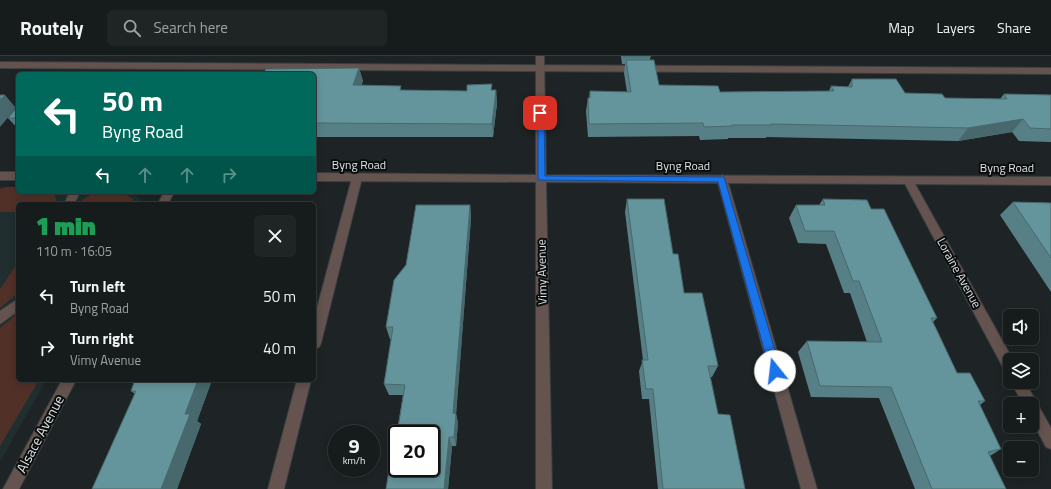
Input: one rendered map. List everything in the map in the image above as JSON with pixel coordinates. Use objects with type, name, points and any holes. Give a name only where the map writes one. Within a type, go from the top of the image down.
[{"type":"street","name":"Vimy Avenue","points":[[540,56],[544,489]]},
{"type":"street","points":[[0,65],[1051,71]]},
{"type":"street","points":[[0,176],[16,176]]},
{"type":"street","name":"Byng Road","points":[[316,177],[1051,181]]},
{"type":"street","points":[[316,335],[357,178]]},
{"type":"street","points":[[722,179],[809,489]]},
{"type":"street","name":"Loraine Avenue","points":[[908,180],[1003,354]]},
{"type":"street","points":[[0,318],[16,306]]},
{"type":"street","name":"Alsace Avenue","points":[[11,489],[68,382]]},
{"type":"street","points":[[276,489],[303,382]]},
{"type":"street","points":[[1039,420],[1051,442]]},
{"type":"shaded area","points":[[0,187],[16,187],[16,194],[135,194],[143,202],[16,202],[16,382],[45,382],[0,462]]},
{"type":"shaded area","points":[[6,187],[16,187],[16,194],[54,194],[56,202],[16,202],[16,212],[0,212],[0,189]]},
{"type":"shaded area","points":[[93,194],[125,194],[133,199],[133,202],[81,202]]},
{"type":"shaded area","points":[[16,265],[16,295],[0,308],[0,289]]},
{"type":"shaded area","points":[[16,315],[16,382],[38,382],[0,446],[0,328]]},
{"type":"building","points":[[650,56],[651,57],[623,57]]},
{"type":"building","points":[[626,60],[654,60],[659,85],[718,86],[720,92],[834,91],[831,86],[852,87],[852,79],[896,79],[905,93],[942,94],[945,98],[1007,99],[1004,94],[1051,95],[1051,129],[1030,128],[1023,119],[968,128],[771,124],[704,127],[703,123],[589,124],[588,98],[590,98],[590,91],[631,92]]},
{"type":"building","points":[[359,68],[353,85],[401,86],[400,90],[467,91],[467,85],[492,84],[491,90],[496,90],[492,124],[316,123],[316,72],[265,72],[266,69]]},
{"type":"building","points":[[0,95],[5,95],[0,100]]},
{"type":"building","points":[[16,108],[16,118],[8,118]]},
{"type":"building","points":[[627,199],[664,199],[673,254],[678,254],[684,293],[702,293],[718,366],[708,366],[718,414],[730,415],[745,489],[663,489],[653,389],[646,389],[642,360],[648,360]]},
{"type":"building","points":[[823,199],[867,200],[871,209],[884,209],[937,318],[931,318],[957,373],[970,373],[985,401],[978,401],[1001,449],[988,452],[1006,489],[932,489],[891,387],[820,386],[807,341],[882,342],[859,281],[853,281],[834,231],[805,231],[796,205],[825,205]]},
{"type":"building","points":[[1013,202],[1051,203],[1051,258]]},
{"type":"building","points":[[416,205],[470,205],[453,413],[456,414],[454,437],[449,437],[444,489],[386,489],[388,476],[440,477],[440,425],[398,425],[405,385],[384,384],[393,327],[386,327],[394,280],[406,265]]},
{"type":"building","points":[[134,382],[197,382],[185,414],[190,414],[161,489],[92,489],[136,391],[131,391]]},
{"type":"route","points":[[540,113],[541,178],[722,179],[775,371]]}]
